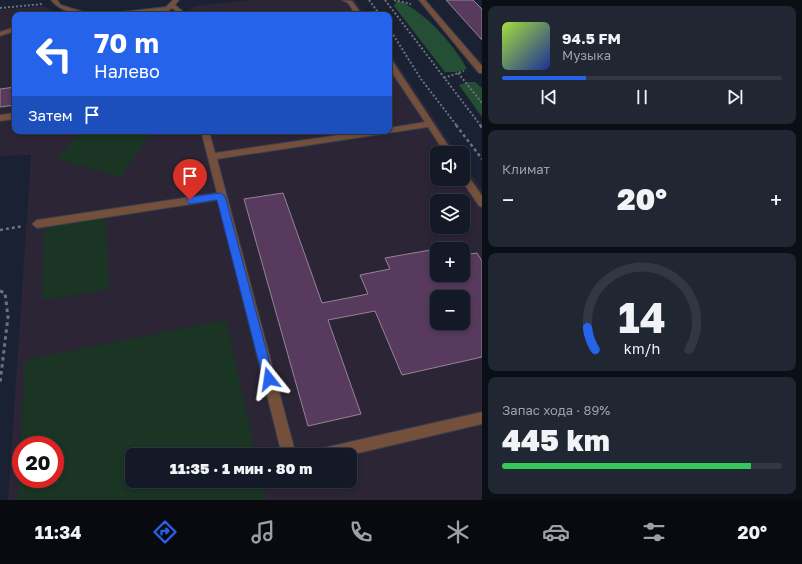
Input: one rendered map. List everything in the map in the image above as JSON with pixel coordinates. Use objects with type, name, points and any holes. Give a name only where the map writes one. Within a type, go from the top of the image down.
[{"type":"lane","points":[[141,12],[168,9],[175,2],[180,0]]},
{"type":"lane","points":[[345,0],[350,2],[357,12]]},
{"type":"lane","points":[[422,0],[480,69]]},
{"type":"lane","points":[[54,2],[75,12]]},
{"type":"lane","points":[[175,2],[182,12]]},
{"type":"lane","points":[[0,34],[12,30]]},
{"type":"lane","points":[[392,67],[444,146]]},
{"type":"lane","points":[[0,118],[12,116]]},
{"type":"lane","points":[[392,130],[430,124]]},
{"type":"lane","points":[[206,134],[220,196],[287,448]]},
{"type":"lane","points":[[211,157],[368,134]]},
{"type":"lane","points":[[470,185],[482,203]]},
{"type":"lane","points":[[38,224],[220,196]]},
{"type":"lane","points":[[353,448],[482,418]]},
{"type":"path","points":[[369,0],[378,12]]},
{"type":"path","points":[[385,0],[482,128]]},
{"type":"path","points":[[0,8],[54,2]]},
{"type":"path","points":[[392,32],[410,59],[421,79],[482,159]]},
{"type":"path","points":[[444,78],[458,73],[480,69]]},
{"type":"path","points":[[458,73],[482,103]]},
{"type":"path","points":[[0,230],[23,226]]},
{"type":"path","points":[[0,290],[5,293],[8,317],[0,384]]},
{"type":"shaded area","points":[[251,0],[355,0],[363,12],[186,12],[195,6]]},
{"type":"shaded area","points":[[43,6],[56,12],[12,12],[12,134],[392,134],[392,56],[452,146],[430,146],[430,186],[470,186],[470,172],[482,190],[482,500],[8,500],[12,440],[12,488],[64,488],[64,436],[12,436],[31,155],[0,156],[0,10]]},
{"type":"green space","points":[[397,0],[417,12],[437,29],[454,49],[467,69],[456,72],[445,72],[394,6]]},
{"type":"green space","points":[[468,82],[475,82],[482,88],[482,117],[459,85]]},
{"type":"green space","points":[[78,134],[150,134],[121,177],[57,159]]},
{"type":"green space","points":[[106,218],[109,289],[42,300],[45,227]]},
{"type":"green space","points":[[226,320],[254,448],[125,448],[125,488],[263,488],[266,500],[18,500],[19,488],[64,488],[64,436],[21,436],[25,360]]},
{"type":"building","points":[[446,0],[473,0],[482,9],[482,40]]},
{"type":"building","points":[[12,87],[12,105],[0,107],[0,89]]},
{"type":"building","points":[[283,193],[322,303],[368,294],[360,275],[390,269],[385,258],[430,250],[430,282],[470,282],[470,254],[477,253],[482,261],[482,357],[402,375],[375,311],[328,320],[361,414],[308,426],[244,199]]},
{"type":"route","points":[[190,200],[220,196],[269,379]]}]
